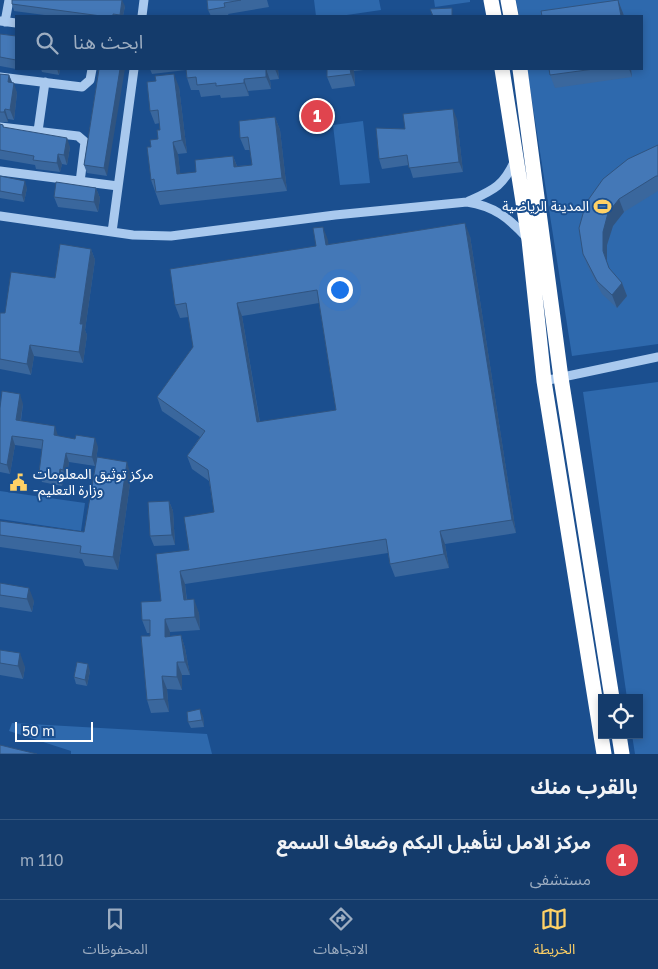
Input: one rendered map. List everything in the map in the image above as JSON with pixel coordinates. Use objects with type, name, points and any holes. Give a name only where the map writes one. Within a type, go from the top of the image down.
[{"type":"highway","points":[[491,0],[494,15]]},
{"type":"highway","points":[[508,0],[511,15]]},
{"type":"highway","points":[[502,70],[529,240],[544,382],[604,754]]},
{"type":"highway","points":[[520,70],[560,378],[611,694]]},
{"type":"highway","points":[[620,739],[622,754]]},
{"type":"street","points":[[9,0],[2,21],[15,23]]},
{"type":"street","points":[[142,15],[144,0]]},
{"type":"street","points":[[0,77],[82,87],[90,80],[92,70]]},
{"type":"street","points":[[112,232],[134,70]]},
{"type":"street","points":[[38,131],[45,82]]},
{"type":"street","points":[[0,127],[78,136],[81,138],[85,142],[80,182]]},
{"type":"street","points":[[467,202],[500,185],[508,175],[517,155]]},
{"type":"street","points":[[0,172],[118,186]]},
{"type":"street","points":[[0,216],[153,236],[195,234],[335,215],[467,202],[488,206],[500,212],[529,240]]},
{"type":"street","points":[[544,382],[658,357]]},
{"type":"shaded area","points":[[314,0],[379,0],[381,10],[347,15],[316,15]]},
{"type":"shaded area","points":[[434,0],[470,0],[470,2],[435,7]]},
{"type":"shaded area","name":"المدينة الرياضية","points":[[516,0],[658,0],[658,344],[572,356],[527,70],[643,70],[643,15],[519,15]]},
{"type":"shaded area","points":[[363,121],[370,183],[340,185],[333,125]]},
{"type":"shaded area","points":[[658,382],[658,754],[635,754],[633,739],[643,739],[643,694],[626,694],[583,392]]},
{"type":"shaded area","points":[[0,491],[85,503],[81,531],[0,519]]},
{"type":"shaded area","points":[[12,723],[207,734],[212,754],[71,754],[71,751],[9,731]]},
{"type":"building","points":[[12,0],[122,0],[120,15],[94,15],[12,4]]},
{"type":"building","points":[[207,0],[241,0],[224,3],[225,7],[208,10]]},
{"type":"building","points":[[618,0],[621,15],[542,15],[541,11]]},
{"type":"building","points":[[452,8],[452,15],[433,15],[430,9]]},
{"type":"building","points":[[0,34],[15,36],[15,60],[0,57]]},
{"type":"building","points":[[99,70],[120,70],[104,168],[84,165]]},
{"type":"building","points":[[186,70],[266,70],[266,77],[244,79],[244,83],[216,86],[216,83],[197,85],[196,77],[187,78]]},
{"type":"building","points":[[327,70],[350,70],[351,74],[327,77]]},
{"type":"building","points":[[549,70],[587,70],[550,75]]},
{"type":"building","points":[[0,74],[9,75],[8,82],[14,83],[10,110],[5,109],[4,112],[0,112]]},
{"type":"building","points":[[174,74],[182,140],[173,142],[177,174],[196,172],[195,160],[233,156],[234,167],[252,165],[248,137],[240,138],[239,121],[275,117],[282,178],[156,192],[154,179],[151,180],[147,147],[151,147],[150,140],[158,139],[157,130],[160,130],[158,110],[150,111],[147,82],[156,81],[155,76]]},
{"type":"building","points":[[453,109],[459,162],[409,168],[407,155],[379,159],[376,128],[405,129],[403,114]]},
{"type":"building","points":[[0,124],[3,127],[67,138],[64,155],[58,154],[57,163],[33,160],[34,156],[0,150]]},
{"type":"building","points":[[658,145],[658,176],[619,199],[608,213],[603,232],[603,251],[609,268],[622,283],[612,295],[597,281],[583,254],[579,228],[586,203],[603,179],[628,159]]},
{"type":"building","points":[[0,176],[25,181],[22,195],[0,191]]},
{"type":"building","points":[[56,182],[96,188],[94,202],[54,197]]},
{"type":"building","points":[[465,223],[512,520],[440,531],[444,554],[390,564],[386,539],[180,571],[184,600],[194,599],[195,617],[165,619],[165,637],[181,635],[185,662],[177,662],[177,677],[162,676],[164,699],[147,700],[141,636],[150,636],[150,620],[142,620],[141,602],[161,601],[156,554],[189,550],[184,517],[214,512],[208,470],[187,456],[205,431],[157,397],[193,347],[186,303],[175,305],[170,269],[316,246],[313,228],[323,227],[326,245]],"holes":[[[317,290],[336,410],[257,422],[237,303]]]},
{"type":"building","points":[[60,244],[91,249],[80,324],[83,324],[79,352],[30,345],[27,364],[0,359],[0,313],[5,313],[11,272],[55,278]]},
{"type":"building","points":[[2,391],[20,394],[16,420],[55,426],[54,435],[75,439],[76,435],[95,438],[92,457],[66,453],[63,470],[60,469],[59,476],[39,473],[43,440],[12,436],[7,465],[0,463],[0,408]]},
{"type":"building","points":[[97,457],[127,462],[113,557],[80,553],[81,546],[0,535],[0,521],[84,532]]},
{"type":"building","points":[[169,501],[172,535],[150,536],[148,502]]},
{"type":"building","points":[[0,583],[29,588],[27,599],[0,595]]},
{"type":"building","points":[[0,650],[20,653],[18,666],[0,663]]},
{"type":"building","points":[[77,662],[88,664],[85,680],[74,677]]},
{"type":"building","points":[[200,709],[202,720],[188,722],[187,712]]},
{"type":"building","points":[[0,745],[37,754],[0,754]]},
{"type":"place","name":"مركز الامل لتأهيل البكم وضعاف السمع","points":[[317,116]]},
{"type":"place","name":"المدينة الرياضية","points":[[603,206]]},
{"type":"place","name":"مركز توثيق المعلومات -وزارة التعليم","points":[[19,482]]}]
